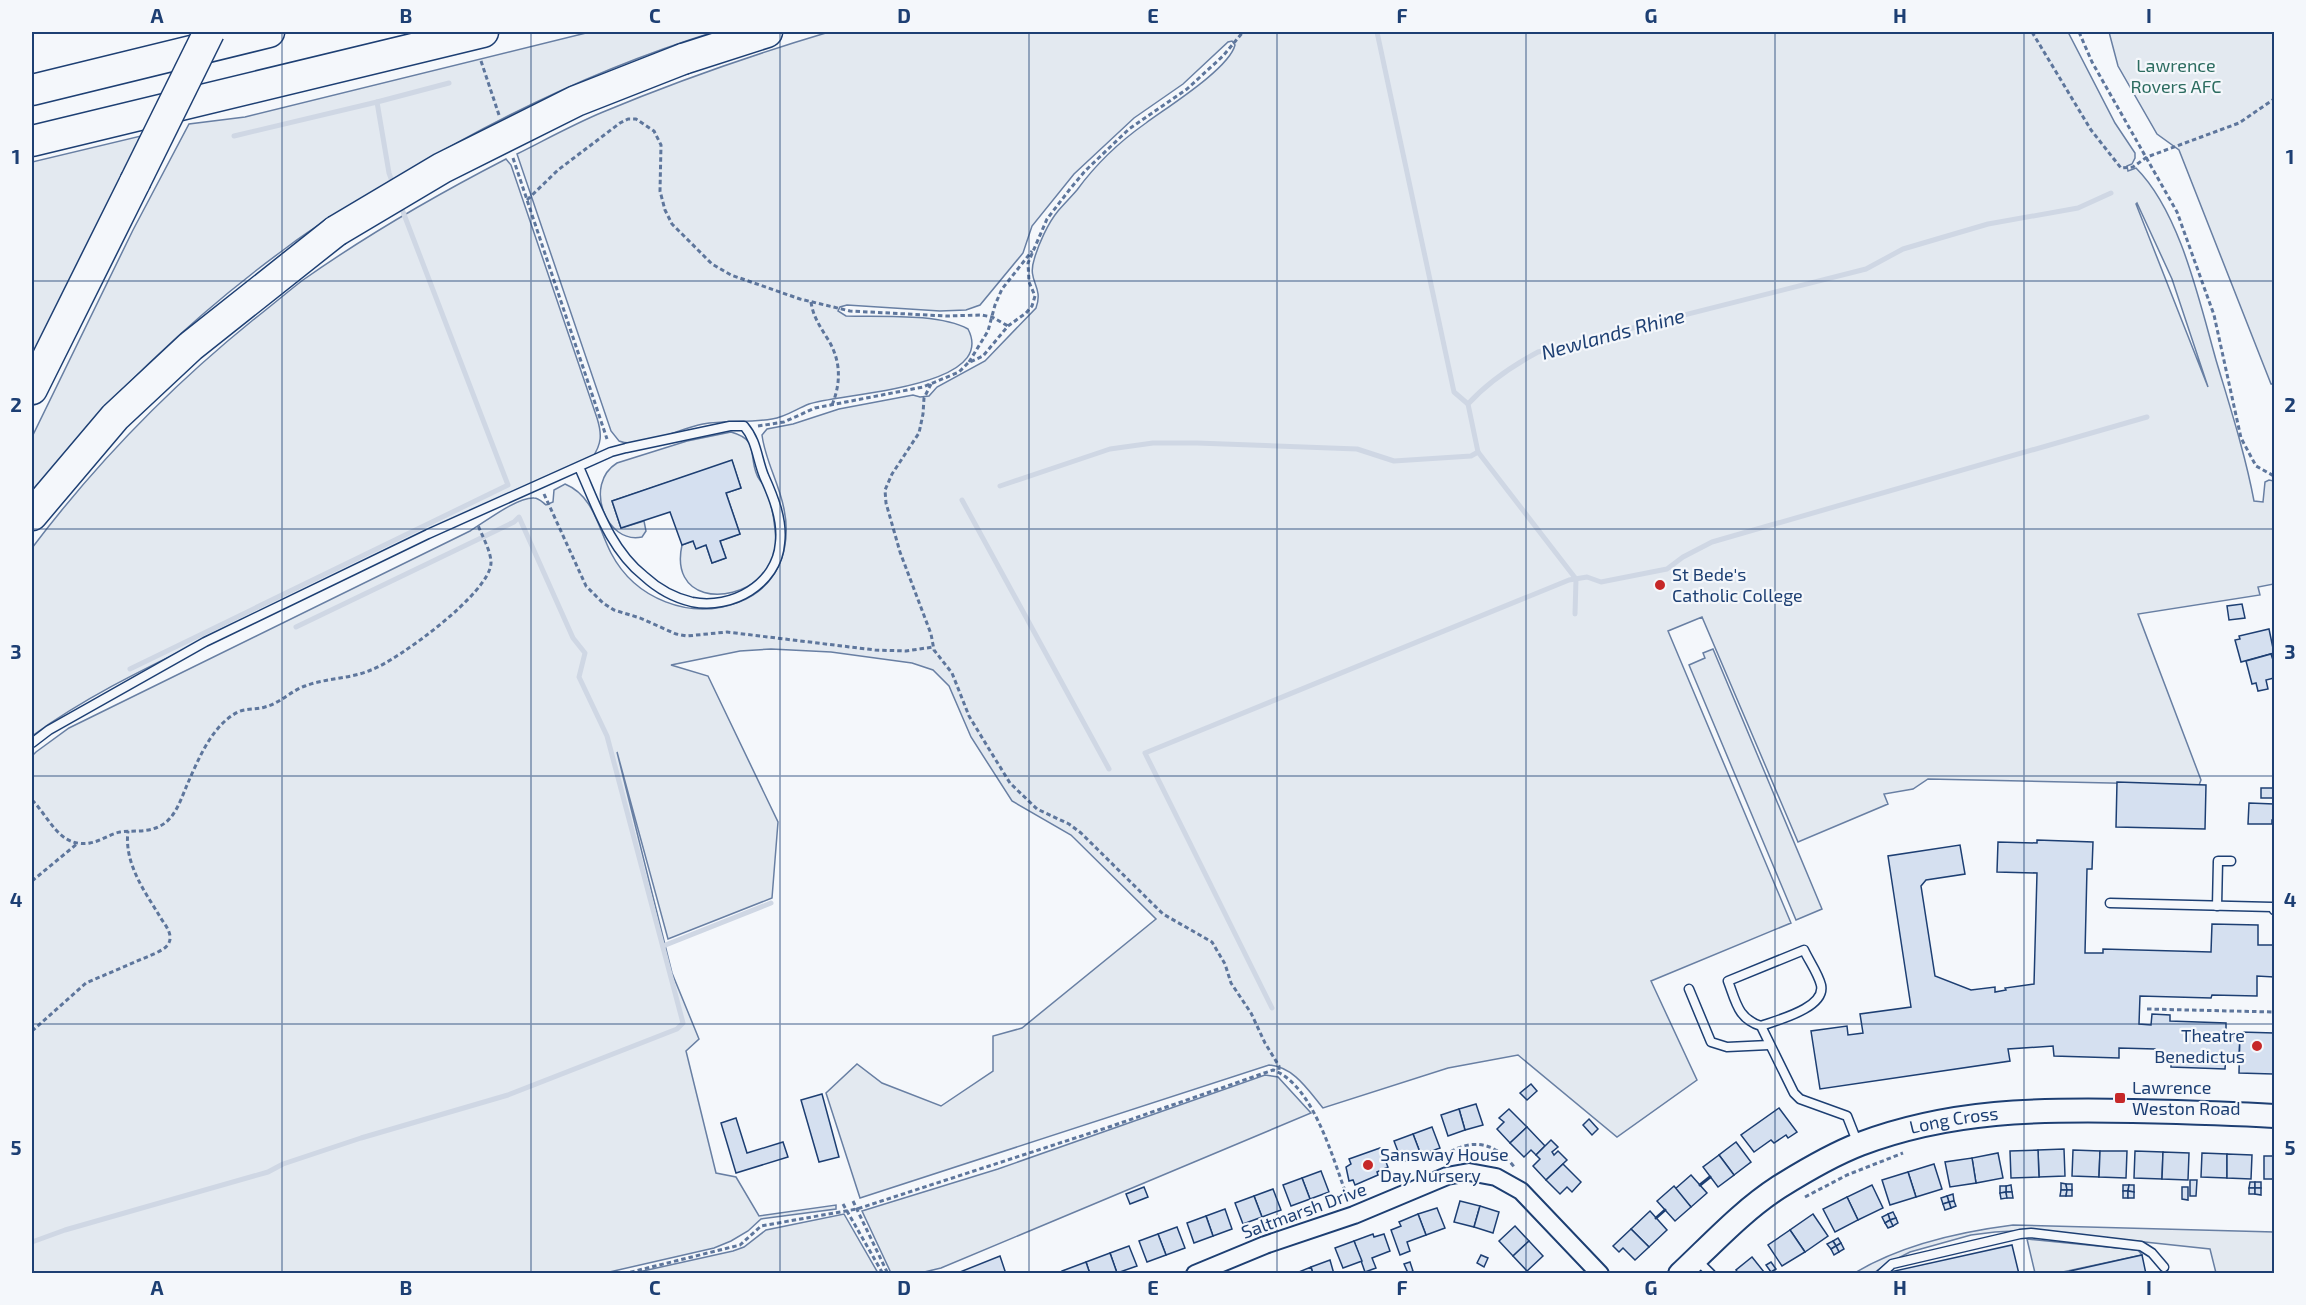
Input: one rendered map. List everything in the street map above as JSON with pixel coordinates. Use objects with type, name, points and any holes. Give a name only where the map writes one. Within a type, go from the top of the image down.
[{"type":"highway","points":[[32,389],[209,32]]},
{"type":"highway","points":[[32,90],[269,32]]},
{"type":"highway","points":[[32,515],[115,417],[190,346],[336,231],[442,168],[576,101],[683,59],[767,32]]},
{"type":"highway","points":[[32,141],[482,46]]},
{"type":"street","name":"Long Cross","points":[[1695,1269],[1739,1217],[1779,1188],[1858,1145],[1899,1132],[1966,1117],[2010,1111],[2060,1109],[2274,1116]]},
{"type":"street","name":"Saltmarsh Drive","points":[[1195,1274],[1265,1245],[1354,1215],[1458,1173],[1482,1173],[1508,1182],[1521,1191],[1600,1274]]},
{"type":"lane","points":[[32,743],[49,730],[205,642],[473,514],[611,452],[730,426],[744,426],[752,435],[763,474],[772,491],[781,541],[776,562],[766,579],[735,598],[722,602],[693,602],[671,594],[644,576],[618,548],[579,467]]},
{"type":"lane","points":[[2217,906],[2218,861],[2231,861]]},
{"type":"lane","points":[[2110,903],[2272,907],[2274,910]]},
{"type":"lane","points":[[1804,950],[1821,987],[1820,995],[1813,1005],[1761,1026],[1750,1023],[1742,1016],[1728,981],[1804,950]]},
{"type":"lane","points":[[1689,989],[1711,1042],[1727,1047],[1769,1045]]},
{"type":"lane","points":[[1761,1026],[1794,1093],[1800,1099],[1846,1116],[1858,1145]]},
{"type":"lane","points":[[1881,1274],[1892,1264],[2031,1233],[2141,1246],[2152,1253],[2164,1267]]},
{"type":"lane","points":[[1887,1274],[1892,1264]]},
{"type":"path","points":[[744,426],[767,426],[784,422],[815,408],[900,393],[931,384],[959,372],[969,363],[983,356],[1008,326],[1026,313],[1035,300],[1028,270],[1033,250],[1047,219],[1085,171],[1129,129],[1194,83],[1223,56],[1243,32]]},
{"type":"path","points":[[2032,32],[2091,130],[2121,168],[2128,168],[2147,157],[2239,123],[2274,99]]},
{"type":"path","points":[[2079,32],[2092,62],[2177,212],[2214,315],[2241,438],[2256,466],[2274,476]]},
{"type":"path","points":[[482,46],[502,125]]},
{"type":"path","points":[[527,201],[558,170],[620,123],[628,119],[639,120],[654,131],[659,140],[660,192],[665,210],[682,236],[712,264],[731,275],[811,302],[850,311],[946,316],[981,315],[992,317],[1008,326]]},
{"type":"path","points":[[513,158],[611,452]]},
{"type":"path","points":[[969,363],[983,340],[1002,289],[1033,250]]},
{"type":"path","points":[[811,302],[821,331],[828,340],[840,371],[832,405]]},
{"type":"path","points":[[931,384],[924,398],[919,433],[892,474],[885,496],[900,552],[931,634],[934,650],[952,673],[969,716],[988,749],[1011,783],[1024,797],[1037,809],[1069,824],[1081,833],[1163,914],[1212,942],[1225,963],[1231,983],[1251,1012],[1265,1043],[1280,1066],[1279,1072]]},
{"type":"path","points":[[32,800],[49,820],[54,831],[67,840],[78,843],[90,843],[128,831],[151,830],[162,826],[171,816],[215,732],[229,718],[239,712],[274,704],[304,686],[368,672],[387,663],[447,619],[471,597],[490,568],[488,551],[473,514]]},
{"type":"path","points":[[32,1031],[86,983],[156,953],[169,944],[170,933],[146,896],[130,860],[126,843],[128,831]]},
{"type":"path","points":[[32,881],[78,843]]},
{"type":"path","points":[[2147,1009],[2274,1012]]},
{"type":"path","points":[[623,1274],[740,1245],[761,1226],[857,1209],[1109,1127],[1273,1070],[1284,1074],[1314,1109],[1354,1215]]},
{"type":"path","points":[[1797,1201],[1847,1175],[1912,1150]]},
{"type":"path","points":[[853,1201],[886,1274]]},
{"type":"path","points":[[843,1204],[886,1274]]},
{"type":"green space","points":[[590,32],[714,32],[633,60],[517,111],[442,151],[315,228],[251,274],[150,362],[88,426],[32,494],[32,437],[133,230],[189,124],[245,117]]},
{"type":"green space","points":[[829,32],[2068,32],[2115,123],[2135,153],[2132,164],[2127,166],[2128,171],[2136,168],[2151,186],[2176,232],[2203,311],[2242,448],[2254,501],[2263,502],[2265,482],[2274,481],[2274,584],[2258,587],[2260,595],[2138,614],[2201,780],[2199,785],[1928,779],[1913,789],[1884,794],[1888,804],[1798,842],[1702,617],[1668,631],[1791,923],[1651,981],[1697,1080],[1617,1137],[1518,1055],[1448,1068],[1323,1108],[1293,1075],[1286,1070],[1269,1065],[860,1198],[826,1093],[857,1064],[882,1083],[941,1106],[993,1071],[993,1036],[1022,1028],[1156,919],[1071,835],[1012,801],[971,737],[949,686],[933,670],[912,663],[831,652],[771,649],[740,651],[671,665],[708,676],[778,822],[772,898],[668,939],[617,752],[672,973],[699,1039],[686,1051],[716,1173],[736,1177],[759,1216],[836,1205],[836,1209],[761,1219],[748,1231],[714,1248],[605,1273],[32,1273],[32,756],[69,728],[470,531],[519,501],[534,498],[546,505],[553,502],[554,490],[565,484],[583,496],[589,505],[621,569],[649,594],[683,607],[702,609],[739,602],[752,595],[764,587],[772,576],[784,552],[786,538],[782,499],[762,435],[767,429],[793,424],[839,409],[913,395],[929,396],[937,387],[985,361],[1036,308],[1038,294],[1032,267],[1044,234],[1058,211],[1108,154],[1136,130],[1209,76],[1230,55],[1235,45],[1232,41],[1228,42],[1183,84],[1134,118],[1074,174],[1032,226],[1023,253],[980,305],[966,310],[940,311],[847,305],[840,307],[838,311],[846,316],[892,316],[941,320],[968,329],[971,349],[960,364],[939,376],[911,385],[809,404],[777,418],[703,424],[648,441],[627,443],[619,441],[611,431],[517,154],[581,122],[631,101],[715,69]],"holes":[[[2137,203],[2172,279],[2208,387]]]},
{"type":"green space","name":"Lawrence Rovers AFC","points":[[2109,32],[2274,32],[2274,384],[2271,384],[2179,150],[2157,134],[2118,66]]},
{"type":"green space","points":[[145,135],[32,361],[32,162]]},
{"type":"green space","points":[[506,159],[511,165],[597,418],[600,439],[592,458],[370,560],[159,662],[106,689],[32,736],[32,548],[57,516],[108,456],[163,399],[222,346],[297,285],[327,263],[402,216]]},
{"type":"green space","points":[[731,432],[740,435],[750,444],[754,468],[766,489],[775,529],[774,561],[771,568],[747,586],[733,592],[704,593],[693,587],[684,577],[681,563],[682,545],[693,541],[696,548],[706,545],[712,563],[726,558],[720,541],[740,534],[726,493],[741,488],[732,461],[612,501],[621,528],[644,521],[646,531],[642,537],[629,537],[618,532],[609,523],[600,498],[602,485],[607,473],[617,463],[687,441]]},
{"type":"green space","points":[[1713,649],[1822,909],[1796,920],[1689,665],[1705,658],[1703,653]]},
{"type":"green space","points":[[1265,1075],[1278,1077],[1311,1113],[941,1268],[920,1273],[891,1273],[862,1211],[998,1169]]},
{"type":"green space","points":[[844,1214],[878,1273],[634,1273],[733,1251],[744,1247],[766,1230]]},
{"type":"green space","points":[[2013,1225],[2274,1232],[2274,1273],[2216,1273],[2210,1249],[2032,1230],[1971,1235],[1910,1252],[1874,1273],[1853,1274],[1890,1255],[1930,1241]]},
{"type":"green space","points":[[2027,1239],[2138,1250],[2142,1255],[2058,1273],[2035,1273]]},
{"type":"building","points":[[732,460],[741,488],[726,493],[740,534],[720,541],[726,558],[712,563],[706,545],[696,549],[693,541],[682,545],[670,512],[621,528],[612,501]]},
{"type":"building","points":[[2242,604],[2245,618],[2229,620],[2227,606]]},
{"type":"building","points":[[2269,629],[2274,653],[2241,662],[2235,640],[2240,639],[2239,636]]},
{"type":"building","points":[[2271,654],[2274,660],[2274,678],[2266,680],[2268,689],[2258,691],[2256,683],[2252,684],[2246,661]]},
{"type":"building","points":[[2117,782],[2206,785],[2205,829],[2116,827]]},
{"type":"building","points":[[2261,788],[2274,788],[2274,798],[2261,798]]},
{"type":"building","points":[[2249,803],[2274,804],[2272,824],[2248,824]]},
{"type":"building","points":[[2037,840],[2093,842],[2092,869],[2087,869],[2085,953],[2103,953],[2103,949],[2211,952],[2212,924],[2258,925],[2258,945],[2274,945],[2274,977],[2257,976],[2257,996],[2212,995],[2211,998],[2140,996],[2139,1024],[2151,1025],[2152,1014],[2170,1015],[2170,1021],[2226,1023],[2226,1036],[2240,1037],[2239,1056],[2226,1056],[2225,1069],[2171,1067],[2171,1057],[2155,1057],[2155,1049],[2119,1048],[2119,1058],[2054,1056],[2053,1046],[2008,1049],[2010,1061],[1820,1089],[1811,1031],[1847,1026],[1848,1035],[1863,1033],[1860,1014],[1911,1007],[1888,856],[1960,845],[1965,874],[1926,880],[1921,886],[1935,976],[1971,990],[1995,987],[1995,992],[2006,990],[2005,988],[2034,984],[2037,873],[1997,872],[1998,842],[2037,843]]},
{"type":"building","name":"Theatre Benedictus","points":[[2240,1032],[2274,1033],[2273,1074],[2239,1073]]},
{"type":"building","points":[[1531,1084],[1537,1091],[1527,1100],[1520,1093]]},
{"type":"building","points":[[822,1094],[839,1157],[819,1162],[801,1100]]},
{"type":"building","points":[[1476,1104],[1483,1125],[1465,1130],[1459,1109]]},
{"type":"building","points":[[1779,1108],[1797,1132],[1788,1138],[1786,1135],[1774,1143],[1771,1140],[1754,1152],[1741,1135]]},
{"type":"building","points":[[1459,1109],[1465,1130],[1448,1136],[1441,1115]]},
{"type":"building","points":[[1509,1109],[1527,1127],[1510,1143],[1497,1129],[1504,1122],[1499,1118]]},
{"type":"building","points":[[736,1118],[747,1153],[783,1142],[788,1157],[736,1173],[721,1123]]},
{"type":"building","points":[[1589,1119],[1598,1129],[1592,1135],[1583,1125]]},
{"type":"building","points":[[1432,1127],[1440,1148],[1421,1155],[1413,1134]]},
{"type":"building","points":[[1527,1127],[1545,1146],[1536,1155],[1531,1150],[1524,1157],[1510,1143]]},
{"type":"building","points":[[1413,1134],[1421,1155],[1402,1162],[1394,1141]]},
{"type":"building","points":[[1551,1140],[1558,1147],[1552,1152],[1554,1155],[1558,1151],[1567,1160],[1546,1180],[1533,1166],[1540,1159],[1536,1155]]},
{"type":"building","points":[[1736,1142],[1751,1162],[1734,1175],[1719,1155]]},
{"type":"building","name":"Sansway House Day Nursery","points":[[1380,1148],[1388,1167],[1377,1172],[1378,1175],[1355,1185],[1353,1180],[1349,1181],[1346,1167],[1351,1164],[1349,1159]]},
{"type":"building","points":[[2064,1149],[2065,1176],[2039,1177],[2038,1150]]},
{"type":"building","points":[[2038,1150],[2039,1177],[2011,1178],[2010,1151]]},
{"type":"building","points":[[2073,1150],[2100,1151],[2099,1177],[2072,1176]]},
{"type":"building","points":[[2100,1151],[2127,1151],[2126,1178],[2099,1177]]},
{"type":"building","points":[[2135,1151],[2163,1152],[2162,1179],[2134,1178]]},
{"type":"building","points":[[2163,1152],[2189,1153],[2188,1180],[2162,1179]]},
{"type":"building","points":[[1998,1153],[2003,1178],[1976,1183],[1972,1158]]},
{"type":"building","points":[[2202,1153],[2227,1154],[2227,1178],[2201,1177]]},
{"type":"building","points":[[2227,1154],[2252,1155],[2251,1179],[2227,1178]]},
{"type":"building","points":[[1719,1155],[1734,1175],[1718,1187],[1703,1167]]},
{"type":"building","points":[[2264,1156],[2274,1156],[2274,1179],[2264,1179]]},
{"type":"building","points":[[1972,1158],[1976,1183],[1950,1187],[1945,1162]]},
{"type":"building","points":[[1563,1164],[1581,1182],[1572,1192],[1567,1187],[1560,1194],[1546,1180]]},
{"type":"building","points":[[1934,1164],[1942,1189],[1916,1197],[1908,1172]]},
{"type":"building","points":[[1321,1171],[1329,1192],[1310,1199],[1302,1178]]},
{"type":"building","points":[[1908,1172],[1916,1197],[1890,1205],[1882,1180]]},
{"type":"building","points":[[1691,1175],[1707,1193],[1691,1207],[1675,1189]]},
{"type":"building","points":[[1302,1178],[1310,1199],[1291,1206],[1283,1185]]},
{"type":"building","points":[[2190,1180],[2197,1180],[2196,1196],[2190,1196]]},
{"type":"building","points":[[2250,1182],[2255,1182],[2255,1188],[2249,1188]]},
{"type":"building","points":[[2255,1182],[2261,1182],[2261,1188],[2255,1188]]},
{"type":"building","points":[[2061,1183],[2066,1184],[2067,1190],[2061,1190]]},
{"type":"building","points":[[2066,1184],[2072,1184],[2072,1190],[2067,1190]]},
{"type":"building","points":[[1872,1185],[1883,1208],[1858,1220],[1847,1197]]},
{"type":"building","points":[[2011,1185],[2012,1192],[2006,1192],[2006,1186]]},
{"type":"building","points":[[2123,1185],[2129,1185],[2128,1191],[2123,1191]]},
{"type":"building","points":[[2129,1185],[2134,1185],[2134,1192],[2128,1191]]},
{"type":"building","points":[[1674,1186],[1691,1207],[1675,1221],[1657,1201]]},
{"type":"building","points":[[2000,1186],[2006,1186],[2006,1192],[2000,1193]]},
{"type":"building","points":[[1144,1187],[1148,1197],[1130,1204],[1126,1194]]},
{"type":"building","points":[[2182,1187],[2188,1187],[2188,1200],[2182,1199]]},
{"type":"building","points":[[2249,1188],[2255,1188],[2255,1194],[2249,1194]]},
{"type":"building","points":[[2255,1188],[2261,1188],[2261,1195],[2255,1194]]},
{"type":"building","points":[[1273,1189],[1281,1210],[1262,1217],[1254,1196]]},
{"type":"building","points":[[2061,1190],[2067,1190],[2066,1196],[2060,1196]]},
{"type":"building","points":[[2067,1190],[2072,1190],[2072,1196],[2066,1196]]},
{"type":"building","points":[[2123,1191],[2128,1191],[2128,1198],[2123,1198]]},
{"type":"building","points":[[2128,1191],[2134,1192],[2134,1198],[2128,1198]]},
{"type":"building","points":[[2006,1192],[2007,1198],[2001,1199],[2000,1193]]},
{"type":"building","points":[[2006,1192],[2012,1192],[2013,1198],[2007,1198]]},
{"type":"building","points":[[1953,1194],[1954,1201],[1949,1202],[1947,1196]]},
{"type":"building","points":[[1254,1196],[1262,1217],[1243,1224],[1235,1203]]},
{"type":"building","points":[[1947,1196],[1949,1202],[1943,1204],[1941,1198]]},
{"type":"building","points":[[1847,1197],[1858,1220],[1835,1232],[1823,1209]]},
{"type":"building","points":[[1460,1201],[1480,1206],[1474,1227],[1454,1222]]},
{"type":"building","points":[[1954,1201],[1956,1206],[1951,1208],[1949,1202]]},
{"type":"building","points":[[1949,1202],[1951,1208],[1945,1210],[1943,1204]]},
{"type":"building","points":[[1480,1206],[1499,1212],[1493,1233],[1474,1227]]},
{"type":"building","points":[[1437,1208],[1445,1228],[1426,1235],[1418,1214]]},
{"type":"building","points":[[1225,1209],[1232,1229],[1213,1236],[1206,1216]]},
{"type":"building","points":[[1650,1211],[1667,1230],[1649,1247],[1631,1229]]},
{"type":"building","points":[[1893,1212],[1896,1218],[1890,1220],[1888,1214]]},
{"type":"building","points":[[1418,1214],[1426,1235],[1407,1242],[1410,1251],[1400,1255],[1391,1230],[1401,1226],[1399,1222]]},
{"type":"building","points":[[1813,1214],[1828,1236],[1805,1252],[1790,1230]]},
{"type":"building","points":[[1888,1214],[1890,1220],[1885,1223],[1882,1217]]},
{"type":"building","points":[[1206,1216],[1213,1236],[1194,1243],[1187,1223]]},
{"type":"building","points":[[1896,1218],[1898,1223],[1893,1226],[1890,1220]]},
{"type":"building","points":[[1890,1220],[1893,1226],[1888,1228],[1885,1223]]},
{"type":"building","points":[[1515,1226],[1529,1241],[1513,1256],[1499,1241]]},
{"type":"building","points":[[1177,1227],[1185,1248],[1166,1255],[1158,1234]]},
{"type":"building","points":[[1631,1229],[1649,1247],[1635,1260],[1623,1248],[1619,1252],[1613,1246]]},
{"type":"building","points":[[1790,1230],[1805,1252],[1782,1266],[1768,1245]]},
{"type":"building","points":[[1158,1234],[1166,1255],[1147,1262],[1139,1241]]},
{"type":"building","points":[[1373,1234],[1374,1237],[1384,1234],[1390,1251],[1372,1258],[1376,1268],[1365,1272],[1354,1241]]},
{"type":"building","points":[[1838,1238],[1841,1243],[1836,1246],[1833,1241]]},
{"type":"building","points":[[1354,1241],[1362,1261],[1343,1268],[1335,1248]]},
{"type":"building","points":[[1529,1241],[1543,1256],[1527,1271],[1513,1256]]},
{"type":"building","points":[[1833,1241],[1836,1246],[1831,1249],[1827,1244]]},
{"type":"building","points":[[1841,1243],[1844,1249],[1839,1252],[1836,1246]]},
{"type":"building","points":[[2012,1245],[2019,1274],[1890,1274],[1890,1272]]},
{"type":"building","points":[[1129,1246],[1137,1266],[1117,1273],[1110,1253]]},
{"type":"building","points":[[1836,1246],[1839,1252],[1834,1255],[1831,1249]]},
{"type":"building","points":[[1110,1253],[1117,1273],[1090,1274],[1086,1262]]},
{"type":"building","points":[[1481,1255],[1488,1258],[1484,1267],[1477,1263]]},
{"type":"building","points":[[2142,1255],[2146,1274],[2070,1274],[2070,1271]]},
{"type":"building","points":[[1000,1256],[1006,1274],[955,1274]]},
{"type":"building","points":[[1752,1257],[1764,1272],[1762,1274],[1739,1274],[1736,1270]]},
{"type":"building","points":[[1330,1260],[1334,1274],[1313,1274],[1311,1267]]},
{"type":"building","points":[[1086,1262],[1090,1274],[1063,1274],[1062,1271]]},
{"type":"building","points":[[1410,1262],[1413,1271],[1408,1273],[1404,1264]]},
{"type":"building","points":[[1771,1262],[1776,1269],[1771,1272],[1766,1265]]},
{"type":"building","points":[[1311,1267],[1313,1274],[1294,1274]]},
{"type":"waterway","points":[[1377,32],[1454,392],[1468,404]]},
{"type":"waterway","points":[[377,102],[449,83]]},
{"type":"waterway","points":[[234,136],[377,102],[389,173],[394,187]]},
{"type":"waterway","name":"Newlands Rhine","points":[[1000,486],[1110,449],[1153,443],[1357,449],[1394,461],[1471,456],[1478,452],[1468,404],[1501,375],[1538,352],[1866,269],[1903,249],[1988,224],[2078,208],[2111,193]]},
{"type":"waterway","points":[[130,669],[508,485],[400,204]]},
{"type":"waterway","points":[[1272,1008],[1145,753],[1569,580],[1587,577],[1601,582],[1667,569],[1683,557],[1712,542],[2147,417]]},
{"type":"waterway","points":[[1478,452],[1576,579],[1575,614]]},
{"type":"waterway","points":[[962,500],[1109,769]]},
{"type":"waterway","points":[[32,1242],[65,1230],[268,1172],[283,1164],[361,1138],[508,1095],[677,1029],[683,1023],[607,736],[579,677],[585,653],[573,638],[519,517],[514,522],[296,627]]},
{"type":"waterway","points":[[663,946],[771,903]]},
{"type":"wall","points":[[1700,1185],[1710,1177]]},
{"type":"wall","points":[[1656,1218],[1665,1210]]},
{"type":"place","name":"St Bede's Catholic College","points":[[1660,585]]},
{"type":"place","name":"Theatre Benedictus","points":[[2257,1046]]},
{"type":"place","name":"Lawrence Weston Road","points":[[2120,1098]]},
{"type":"place","name":"Sansway House Day Nursery","points":[[1368,1165]]}]
